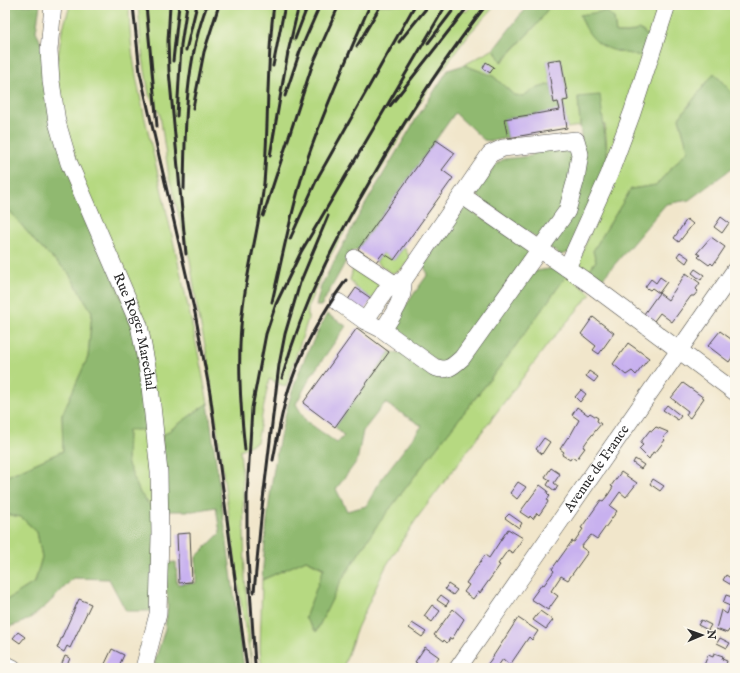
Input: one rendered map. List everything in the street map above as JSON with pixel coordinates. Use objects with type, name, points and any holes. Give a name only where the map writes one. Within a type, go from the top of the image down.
[{"type":"street","name":"Rue Roger Marechal","points":[[53,5],[49,50],[51,81],[58,122],[69,163],[138,325],[149,377],[159,472],[160,536],[158,614],[144,668]]},
{"type":"street","points":[[567,268],[614,161],[632,114],[664,8]]},
{"type":"street","points":[[338,302],[365,321],[383,330],[434,367],[443,370],[452,368],[462,358],[566,211],[576,179],[580,154],[576,140],[503,148],[490,154],[463,196],[398,282],[386,290],[365,321]]},
{"type":"street","points":[[463,196],[590,284],[735,392]]},
{"type":"street","points":[[355,258],[398,282],[403,292],[398,308],[383,330]]},
{"type":"street","name":"Avenue de France","points":[[458,668],[735,270]]},
{"type":"street","points":[[5,664],[13,668]]},
{"type":"green space","points":[[5,5],[40,5],[36,31],[43,48],[51,107],[135,335],[150,430],[128,430],[127,462],[140,493],[156,513],[154,611],[126,611],[109,579],[73,578],[34,616],[15,625],[5,627],[5,601],[35,582],[42,557],[37,532],[21,517],[5,514],[5,477],[63,451],[62,415],[88,357],[92,312],[68,272],[38,245],[10,211],[5,214]]},
{"type":"green space","points":[[68,5],[129,5],[134,66],[190,314],[208,403],[162,436],[61,112],[56,69],[62,31],[69,9]]},
{"type":"green space","points":[[138,5],[457,5],[466,12],[472,5],[496,5],[469,34],[429,88],[326,263],[308,306],[308,319],[286,387],[269,379],[257,442],[240,450],[243,484],[245,576],[252,668],[240,598],[207,355],[197,307],[190,260],[169,177],[160,114],[149,95],[141,45]]},
{"type":"green space","points":[[528,5],[550,5],[539,22],[501,62],[494,49]]},
{"type":"green space","points":[[550,5],[655,6],[657,16],[652,40],[640,29],[629,33],[616,33],[614,18],[580,15],[647,57],[608,161],[605,125],[578,98],[580,126],[567,128],[563,101],[568,100],[561,59],[547,61],[551,84],[532,90],[523,96],[514,95],[493,76],[464,65],[494,49],[502,62],[539,22]]},
{"type":"green space","points":[[671,5],[735,5],[735,94],[734,96],[714,73],[679,118],[688,150],[656,185],[631,189],[593,251],[596,261],[586,274],[578,265]]},
{"type":"green space","points":[[606,11],[614,18],[616,33],[629,33],[640,29],[652,40],[647,57],[624,53],[606,47],[598,43],[591,36],[580,15]]},
{"type":"green space","points":[[464,65],[493,76],[514,95],[523,96],[532,90],[551,84],[554,102],[558,102],[560,110],[504,119],[508,138],[491,141],[484,140],[455,113],[358,249],[351,252],[321,306],[316,306],[321,286],[359,215],[416,119],[448,70]]},
{"type":"green space","points":[[714,73],[734,95],[735,94],[735,166],[689,200],[666,204],[598,284],[586,274],[596,261],[593,251],[631,189],[656,185],[688,150],[679,118]]},
{"type":"green space","points":[[600,95],[608,161],[570,252],[561,255],[551,249],[550,244],[582,149],[578,97]]},
{"type":"green space","points":[[571,144],[576,157],[561,210],[539,240],[479,198],[477,192],[496,164],[504,159],[531,156],[538,150]]},
{"type":"green space","points":[[465,207],[533,249],[460,356],[443,366],[389,329],[428,274],[423,265]]},
{"type":"green space","points":[[10,211],[38,245],[68,272],[92,312],[88,357],[62,415],[63,451],[5,477],[5,214]]},
{"type":"green space","points":[[404,247],[410,258],[402,268],[397,271],[391,273],[376,262],[383,253],[394,260]]},
{"type":"green space","points":[[355,262],[386,283],[372,299],[356,288],[350,280]]},
{"type":"green space","points":[[555,268],[567,275],[506,359],[376,527],[341,581],[316,632],[305,618],[324,568],[306,560],[262,580],[269,501],[283,422],[299,372],[327,314],[346,326],[311,376],[296,404],[306,421],[337,443],[344,436],[335,427],[389,352],[403,353],[439,374],[530,272]],"holes":[[[385,403],[422,426],[382,478],[366,506],[347,511],[336,489],[357,461],[363,431]]]},
{"type":"green space","points":[[567,275],[591,294],[548,344],[417,518],[386,566],[357,628],[343,668],[262,668],[260,651],[262,580],[306,560],[324,569],[305,618],[316,632],[341,581],[376,527],[506,359]]},
{"type":"green space","points":[[208,403],[244,668],[169,668],[154,664],[165,629],[168,604],[164,563],[176,562],[177,584],[196,583],[196,557],[220,533],[216,507],[194,511],[165,511],[162,436]]},
{"type":"green space","points":[[128,429],[150,430],[156,513],[140,493],[127,462]]},
{"type":"green space","points":[[5,514],[21,517],[37,532],[42,557],[35,582],[5,601]]},
{"type":"building","points":[[561,59],[568,100],[563,101],[567,128],[508,138],[504,119],[560,110],[558,102],[554,103],[547,61]]},
{"type":"building","points":[[486,62],[494,67],[490,73],[483,68]]},
{"type":"building","points":[[436,140],[455,153],[442,170],[453,178],[394,260],[383,253],[376,262],[358,249]]},
{"type":"building","points":[[721,217],[729,223],[722,233],[714,227]]},
{"type":"building","points":[[687,219],[693,224],[679,242],[674,238]]},
{"type":"building","points":[[711,237],[725,247],[713,265],[711,263],[709,265],[698,257],[700,255],[697,253]]},
{"type":"building","points":[[680,252],[689,258],[686,263],[677,256]]},
{"type":"building","points":[[695,269],[704,275],[701,280],[692,273]]},
{"type":"building","points":[[686,273],[700,283],[696,289],[698,291],[694,296],[691,296],[672,322],[660,313],[654,321],[644,314],[659,293],[668,300]]},
{"type":"building","points":[[660,277],[667,282],[659,293],[652,288],[650,290],[645,287],[651,279],[656,283]]},
{"type":"building","points":[[356,288],[372,299],[361,315],[345,304]]},
{"type":"building","points":[[593,317],[614,333],[599,354],[593,350],[596,346],[581,334]]},
{"type":"building","points":[[357,328],[389,352],[335,427],[303,403]]},
{"type":"building","points":[[720,331],[735,342],[735,353],[729,362],[708,346]]},
{"type":"building","points":[[628,343],[649,358],[636,375],[632,371],[626,375],[613,364]]},
{"type":"building","points":[[589,371],[598,377],[594,382],[586,376]]},
{"type":"building","points":[[683,383],[704,398],[690,418],[686,415],[688,411],[671,398]]},
{"type":"building","points":[[581,390],[586,394],[580,402],[575,397]]},
{"type":"building","points":[[667,405],[681,416],[678,420],[663,410]]},
{"type":"building","points":[[577,407],[588,415],[590,413],[598,418],[597,421],[601,424],[587,441],[583,447],[585,448],[576,460],[572,457],[570,460],[562,455],[564,452],[560,449],[568,437],[569,438],[579,420],[572,415]]},
{"type":"building","points":[[656,427],[668,432],[663,438],[665,440],[655,453],[653,452],[649,459],[639,449],[643,445],[640,443],[650,430],[652,431]]},
{"type":"building","points":[[544,438],[550,442],[542,454],[536,449]]},
{"type":"building","points":[[635,459],[644,465],[641,469],[633,463]]},
{"type":"building","points":[[551,468],[560,474],[554,483],[558,486],[555,491],[547,485],[550,480],[545,477]]},
{"type":"building","points":[[621,472],[637,483],[626,497],[620,492],[610,506],[617,511],[597,539],[591,535],[581,547],[588,552],[568,580],[561,576],[551,591],[558,596],[548,610],[531,599],[554,571],[552,569],[572,541],[574,542],[583,529],[581,528],[601,500],[603,501],[608,495],[613,487],[611,486]]},
{"type":"building","points":[[653,479],[664,486],[660,491],[650,484]]},
{"type":"building","points":[[518,482],[526,487],[517,499],[510,493]]},
{"type":"building","points":[[540,485],[548,491],[547,493],[550,496],[547,500],[548,502],[539,515],[537,513],[533,519],[530,516],[529,518],[520,512]]},
{"type":"building","points":[[509,514],[522,523],[519,528],[505,518]]},
{"type":"building","points":[[508,529],[523,538],[513,553],[508,550],[498,564],[500,565],[480,593],[478,592],[473,599],[464,592],[469,585],[466,583],[485,555],[489,558]]},
{"type":"building","points":[[190,533],[192,582],[179,583],[177,534]]},
{"type":"building","points":[[726,575],[735,581],[733,586],[723,580]]},
{"type":"building","points":[[448,584],[457,590],[453,595],[445,589]]},
{"type":"building","points":[[441,595],[449,601],[446,606],[437,600]]},
{"type":"building","points":[[726,595],[735,598],[734,632],[729,630],[727,633],[716,629],[721,610],[727,614],[730,606],[723,603]]},
{"type":"building","points":[[79,599],[91,604],[70,648],[67,646],[64,652],[57,648]]},
{"type":"building","points":[[432,605],[440,611],[432,622],[424,616]]},
{"type":"building","points":[[453,609],[464,619],[452,639],[450,638],[447,643],[444,640],[443,642],[434,635]]},
{"type":"building","points":[[540,611],[553,620],[546,629],[533,620]]},
{"type":"building","points":[[518,618],[538,631],[532,640],[529,637],[510,665],[503,659],[498,666],[500,668],[484,668],[490,661]]},
{"type":"building","points":[[701,620],[711,625],[708,630],[698,625]]},
{"type":"building","points":[[412,623],[426,632],[422,637],[409,628]]},
{"type":"building","points":[[18,632],[25,637],[20,643],[13,638]]},
{"type":"building","points":[[720,638],[730,643],[727,648],[717,643]]},
{"type":"building","points":[[425,647],[439,657],[431,668],[413,668],[417,663],[415,662]]},
{"type":"building","points":[[112,649],[124,655],[118,668],[103,668]]},
{"type":"building","points":[[714,653],[723,656],[722,659],[727,661],[725,668],[703,668],[708,655],[713,657]]},
{"type":"building","points":[[65,656],[70,658],[66,668],[60,668]]},
{"type":"railway","points":[[133,5],[140,73],[195,313],[210,393],[247,668]]},
{"type":"railway","points":[[146,5],[157,126]]},
{"type":"railway","points":[[170,5],[168,41],[169,71],[186,254]]},
{"type":"railway","points":[[173,61],[179,5]]},
{"type":"railway","points":[[177,116],[181,45],[187,5]]},
{"type":"railway","points":[[186,50],[197,5]]},
{"type":"railway","points":[[184,189],[186,119],[190,72],[194,49],[207,5]]},
{"type":"railway","points":[[193,108],[204,52],[219,5]]},
{"type":"railway","points":[[245,450],[240,378],[241,324],[245,291],[260,214],[264,183],[271,27],[274,5]]},
{"type":"railway","points":[[273,66],[285,5]]},
{"type":"railway","points":[[270,156],[288,52],[299,5]]},
{"type":"railway","points":[[295,39],[308,5]]},
{"type":"railway","points":[[285,96],[300,51],[320,5]]},
{"type":"railway","points":[[263,216],[312,66],[339,5]]},
{"type":"railway","points":[[272,302],[292,212],[307,160],[329,101],[370,5]]},
{"type":"railway","points":[[357,46],[381,5]]},
{"type":"railway","points":[[290,239],[318,177],[415,5]]},
{"type":"railway","points":[[399,42],[429,5]]},
{"type":"railway","points":[[255,664],[247,544],[247,496],[252,408],[266,334],[276,304],[301,252],[446,5]]},
{"type":"railway","points":[[428,43],[457,5]]},
{"type":"railway","points":[[390,106],[469,5]]},
{"type":"railway","points":[[282,378],[291,349],[312,294],[350,216],[417,102],[486,5]]},
{"type":"railway","points":[[254,592],[262,508],[279,365],[285,334],[300,283],[328,216]]},
{"type":"railway","points":[[273,460],[280,422],[295,371],[314,331],[346,280]]}]
